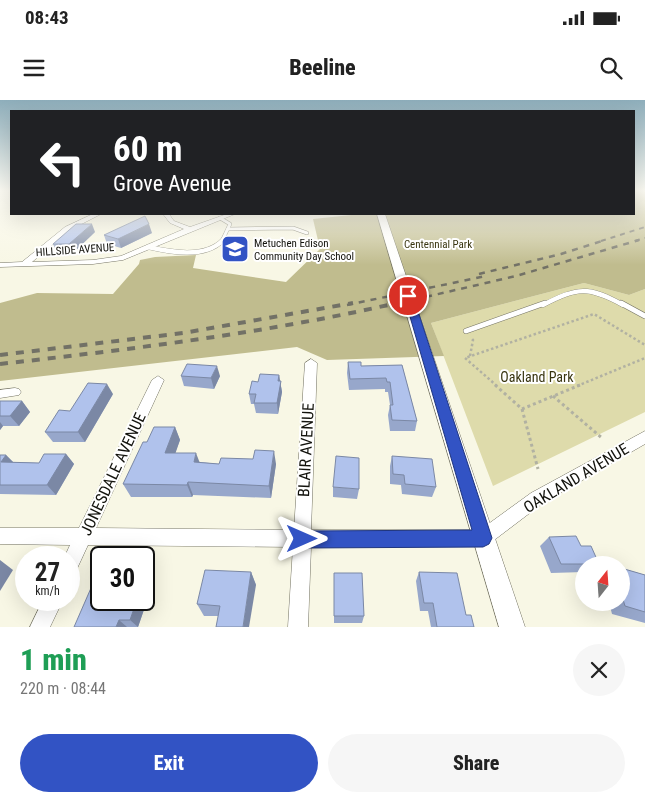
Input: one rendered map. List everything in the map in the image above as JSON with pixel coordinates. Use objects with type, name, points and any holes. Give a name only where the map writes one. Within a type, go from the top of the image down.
[{"type":"street","points":[[24,264],[63,230],[93,216]]},
{"type":"street","points":[[167,216],[172,222],[190,229]]},
{"type":"street","name":"HILLSIDE AVENUE","points":[[0,265],[108,261],[123,258],[190,229],[227,216]]},
{"type":"street","points":[[382,216],[512,627]]},
{"type":"street","name":"BLAIR AVENUE","points":[[298,627],[311,363]]},
{"type":"street","name":"JONESDALE AVENUE","points":[[79,546],[158,380]]},
{"type":"street","points":[[0,394],[15,392]]},
{"type":"street","name":"OAKLAND AVENUE","points":[[483,538],[538,498],[645,437]]},
{"type":"street","points":[[0,536],[302,539],[483,538]]},
{"type":"street","points":[[40,627],[48,611]]},
{"type":"lane","points":[[148,247],[170,253],[206,249],[219,244],[230,224],[220,218]]},
{"type":"lane","points":[[228,229],[293,228],[307,233]]},
{"type":"lane","points":[[466,331],[543,304],[560,294],[574,291],[588,291],[602,295],[645,316]]},
{"type":"path","points":[[538,469],[522,409],[465,358],[594,314],[645,344]]},
{"type":"path","points":[[466,331],[473,340],[470,356]]},
{"type":"path","points":[[522,409],[645,358]]},
{"type":"path","points":[[553,396],[602,438]]},
{"type":"green space","name":"Centennial Park","points":[[346,216],[645,216],[645,289],[629,295],[584,283],[431,323],[444,356],[327,360],[297,347],[0,381],[0,303],[37,293],[113,294],[139,264],[140,260],[155,257],[196,255],[193,268],[286,282],[320,249],[313,219]]},
{"type":"green space","name":"Oakland Park","points":[[584,283],[629,295],[645,289],[645,412],[493,486],[431,323]]},
{"type":"building","points":[[145,216],[149,224],[118,239],[104,235]]},
{"type":"building","points":[[76,224],[92,224],[69,244],[53,244]]},
{"type":"building","points":[[348,362],[361,362],[361,366],[402,365],[417,421],[392,420],[390,405],[393,405],[390,382],[387,382],[386,378],[350,379]]},
{"type":"building","points":[[187,364],[217,366],[211,378],[181,376]]},
{"type":"building","points":[[260,374],[279,375],[278,381],[281,381],[277,403],[254,403],[256,394],[249,394],[252,381],[258,382]]},
{"type":"building","points":[[88,383],[107,384],[78,432],[45,432],[59,410],[70,411]]},
{"type":"building","points":[[0,401],[22,401],[10,416],[0,416]]},
{"type":"building","points":[[154,427],[175,427],[165,453],[196,453],[194,462],[219,464],[221,458],[253,459],[255,450],[274,451],[269,486],[188,482],[187,485],[123,484],[143,442],[147,442]]},
{"type":"building","points":[[44,454],[66,454],[47,485],[0,485],[0,455],[6,455],[1,462],[39,463]]},
{"type":"building","points":[[336,456],[359,458],[359,489],[333,487]]},
{"type":"building","points":[[392,456],[432,459],[436,487],[405,484],[404,475],[393,474]]},
{"type":"building","points":[[576,536],[581,546],[591,546],[595,556],[575,556],[575,564],[561,564],[549,537]]},
{"type":"building","points":[[205,570],[251,572],[243,627],[216,627],[220,606],[197,604]]},
{"type":"building","points":[[630,571],[645,575],[645,612],[630,608]]},
{"type":"building","points":[[419,572],[457,573],[466,615],[471,615],[474,627],[437,627],[433,603],[424,603]]},
{"type":"building","points":[[334,573],[362,573],[364,616],[334,616]]},
{"type":"building","points":[[90,590],[90,611],[133,611],[130,620],[119,620],[116,627],[74,627]]},
{"type":"railway","points":[[601,241],[645,227]]},
{"type":"railway","points":[[635,241],[645,238]]},
{"type":"railway","points":[[479,274],[561,254],[605,240]]},
{"type":"railway","points":[[391,305],[516,276],[639,240]]},
{"type":"railway","points":[[347,305],[486,276]]},
{"type":"railway","points":[[0,355],[183,333],[353,303]]},
{"type":"railway","points":[[0,364],[249,332],[397,303]]},
{"type":"place","name":"Metuchen Edison Community Day School","points":[[235,249]]},
{"type":"route","points":[[302,539],[483,538],[408,296]]}]
